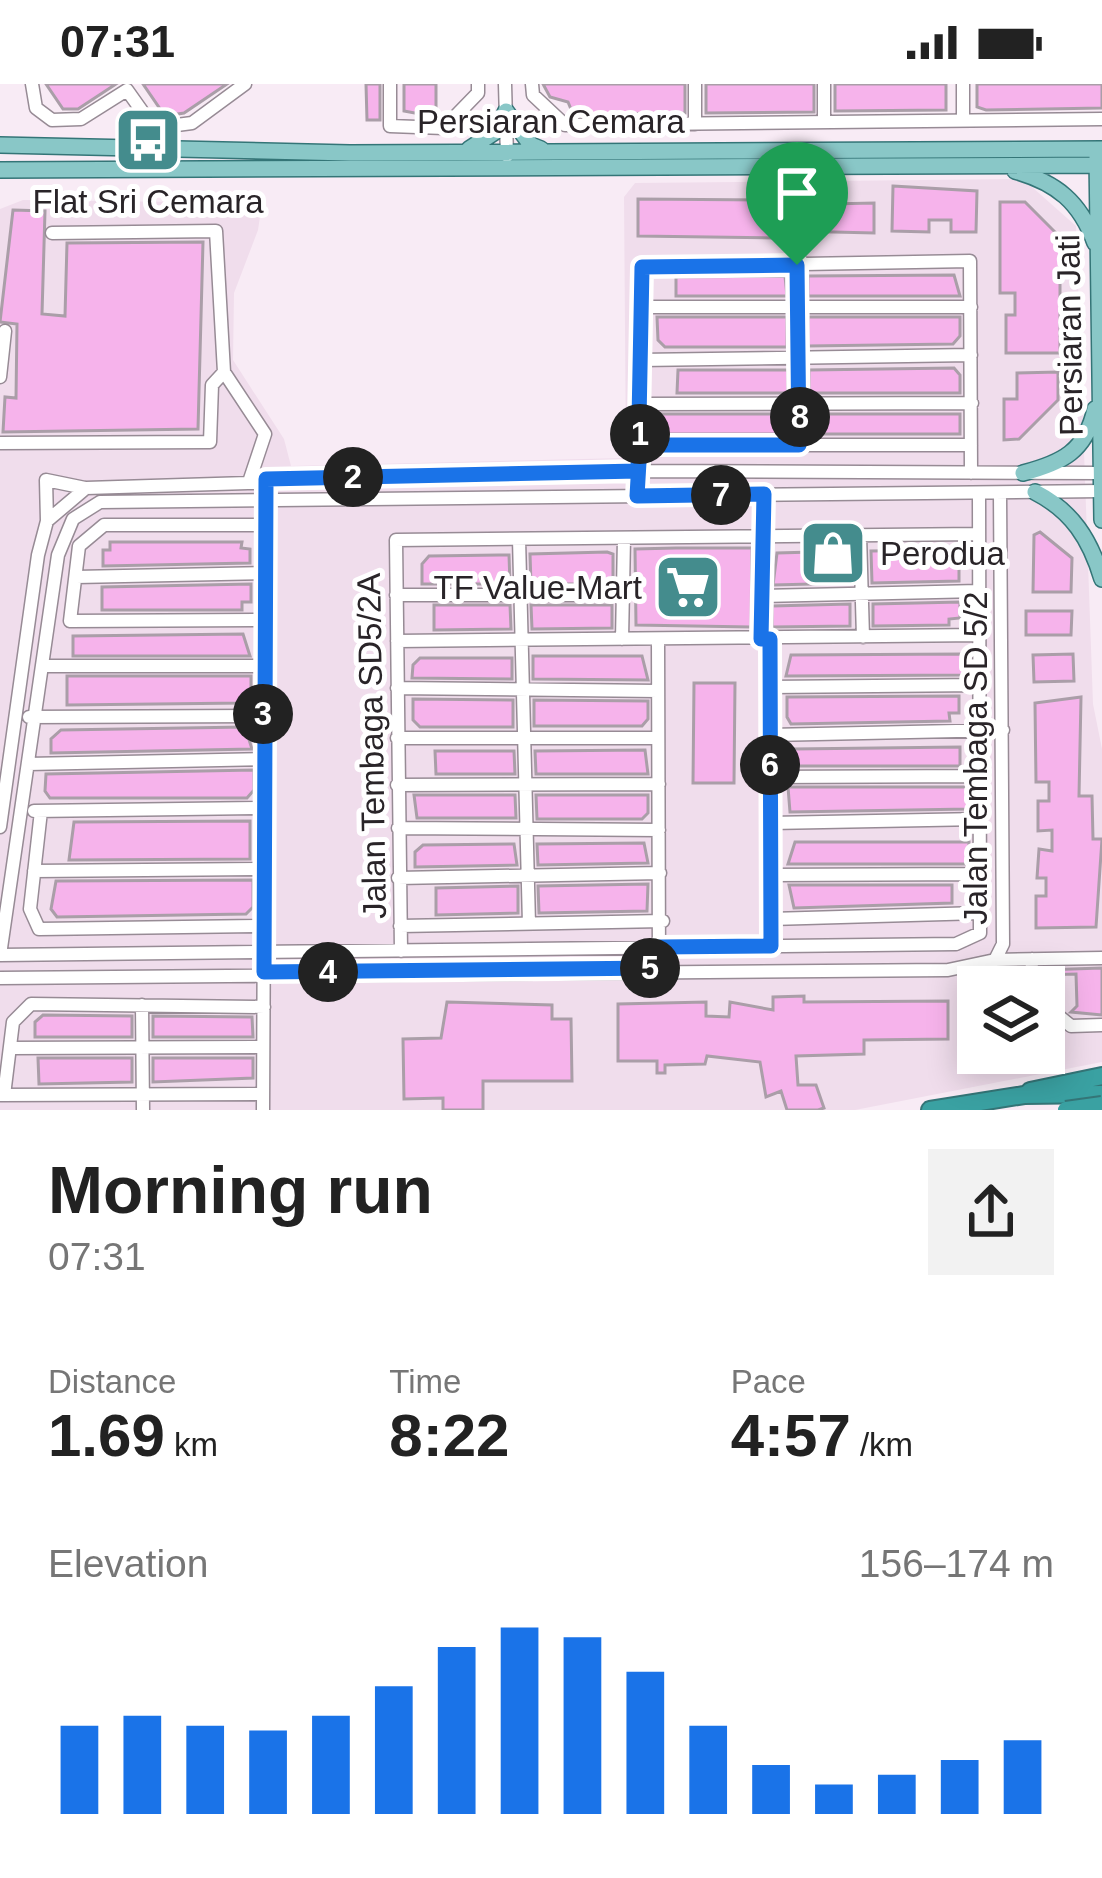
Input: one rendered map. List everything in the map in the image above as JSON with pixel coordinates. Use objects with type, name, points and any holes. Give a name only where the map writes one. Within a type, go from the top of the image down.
[{"type":"highway","points":[[930,1110],[1102,1076]]},
{"type":"highway","points":[[1064,1103],[1102,1094]]},
{"type":"highway","points":[[1024,1095],[1102,1105]]},
{"type":"highway","points":[[1064,1103],[1083,1110]]},
{"type":"main road","points":[[466,151],[495,132],[506,111],[531,145],[542,150]]},
{"type":"main road","name":"Persiaran Cemara","points":[[0,145],[1099,157]]},
{"type":"main road","name":"Persiaran Cemara","points":[[0,170],[998,166],[1099,157]]},
{"type":"main road","name":"Persiaran Jati","points":[[1099,157],[1102,520]]},
{"type":"main road","points":[[998,166],[1058,188],[1084,218],[1098,252]]},
{"type":"main road","points":[[1023,473],[1054,465],[1076,450],[1087,437],[1099,391]]},
{"type":"main road","points":[[1035,492],[1058,504],[1078,525],[1102,579]]},
{"type":"street","points":[[32,84],[36,107],[52,120],[81,119],[127,90],[154,128],[193,123],[245,84]]},
{"type":"street","points":[[390,84],[390,126],[444,128],[478,93],[478,84]]},
{"type":"street","points":[[506,84],[507,169]]},
{"type":"street","points":[[532,84],[532,95],[565,125],[1102,119]]},
{"type":"street","points":[[695,84],[695,124]]},
{"type":"street","points":[[824,84],[824,122]]},
{"type":"street","points":[[963,84],[963,121]]},
{"type":"street","points":[[52,233],[216,231],[224,372],[265,434],[250,479]]},
{"type":"street","points":[[637,496],[642,267],[970,261],[971,473]]},
{"type":"street","points":[[797,265],[799,445]]},
{"type":"street","points":[[641,307],[971,307]]},
{"type":"street","points":[[0,377],[5,331]]},
{"type":"street","points":[[640,360],[971,355]]},
{"type":"street","points":[[0,443],[210,442],[212,385],[224,372]]},
{"type":"street","points":[[640,404],[972,403]]},
{"type":"street","points":[[640,445],[971,445]]},
{"type":"street","points":[[0,826],[47,521],[46,481],[86,488],[250,479],[638,471],[1101,473]]},
{"type":"street","points":[[263,1110],[266,479]]},
{"type":"street","points":[[47,521],[86,488]]},
{"type":"street","points":[[0,955],[58,555],[64,532],[83,511],[100,502],[1101,490]]},
{"type":"street","name":"Jalan Tembaga SD 5/2","points":[[0,955],[956,944],[980,933],[979,493]]},
{"type":"street","name":"Jalan Tembaga SD 5/2","points":[[0,978],[659,968],[949,970],[995,960],[1003,944],[1000,493]]},
{"type":"street","points":[[764,494],[761,596],[770,687],[771,946]]},
{"type":"street","points":[[263,525],[104,525],[79,545],[70,621],[263,620]]},
{"type":"street","points":[[529,924],[519,539],[978,534]]},
{"type":"street","points":[[860,535],[863,637]]},
{"type":"street","points":[[622,639],[623,538]]},
{"type":"street","name":"Jalan Tembaga SD5/2A","points":[[401,951],[396,540],[519,539]]},
{"type":"street","points":[[76,577],[263,573]]},
{"type":"street","points":[[761,596],[980,591]]},
{"type":"street","points":[[396,595],[622,595]]},
{"type":"street","points":[[397,641],[980,635]]},
{"type":"street","points":[[658,639],[663,921],[659,968]]},
{"type":"street","points":[[43,666],[263,666]]},
{"type":"street","points":[[770,687],[980,685]]},
{"type":"street","points":[[397,688],[658,692]]},
{"type":"street","points":[[16,716],[263,716]]},
{"type":"street","points":[[770,735],[1003,730]]},
{"type":"street","points":[[397,738],[658,738]]},
{"type":"street","points":[[28,764],[264,759]]},
{"type":"street","points":[[770,778],[980,776]]},
{"type":"street","points":[[398,785],[659,784]]},
{"type":"street","points":[[21,812],[264,808]]},
{"type":"street","points":[[41,811],[30,909],[39,929],[264,926]]},
{"type":"street","points":[[771,823],[980,819]]},
{"type":"street","points":[[398,828],[659,830]]},
{"type":"street","points":[[34,871],[264,869]]},
{"type":"street","points":[[398,878],[660,873]]},
{"type":"street","points":[[771,874],[979,874]]},
{"type":"street","points":[[771,919],[980,914]]},
{"type":"street","points":[[400,926],[663,921]]},
{"type":"street","points":[[995,960],[1102,958]]},
{"type":"street","points":[[1032,959],[1032,966]]},
{"type":"street","points":[[263,1094],[2,1095],[13,1022],[31,1004],[264,1007]]},
{"type":"street","points":[[142,1005],[142,1110]]},
{"type":"street","points":[[1065,1021],[1071,1026],[1102,1025]]},
{"type":"street","points":[[10,1048],[263,1046]]},
{"type":"shaded area","points":[[1023,179],[1076,226],[1093,704],[1102,749],[1102,1062],[1065,1069],[1065,966],[957,966],[957,1074],[1040,1074],[855,1110],[0,1110],[0,209],[23,200],[262,203],[258,230],[234,293],[233,360],[284,439],[291,466],[626,458],[624,197],[635,183]]},
{"type":"building","points":[[46,84],[116,84],[78,109],[63,109]]},
{"type":"building","points":[[143,84],[227,84],[184,113],[165,116]]},
{"type":"building","points":[[366,84],[380,84],[380,120],[367,120]]},
{"type":"building","points":[[404,84],[436,84],[436,117],[404,111]]},
{"type":"building","points":[[543,84],[685,84],[685,113],[573,114],[568,102],[550,97]]},
{"type":"building","points":[[706,84],[814,84],[814,112],[706,113]]},
{"type":"building","points":[[835,84],[946,84],[946,110],[835,111]]},
{"type":"building","points":[[977,84],[1102,84],[1102,108],[986,110],[977,107]]},
{"type":"building","points":[[893,186],[977,191],[976,232],[951,232],[951,220],[929,220],[929,232],[892,231]]},
{"type":"building","points":[[830,192],[830,204],[874,203],[874,233],[792,231],[791,193]]},
{"type":"building","points":[[638,199],[775,200],[774,238],[638,236]]},
{"type":"building","points":[[1000,202],[1025,202],[1060,237],[1060,353],[1006,353],[1006,315],[1015,315],[1015,293],[1000,293]]},
{"type":"building","points":[[13,210],[45,211],[42,314],[65,316],[67,243],[203,242],[198,429],[3,432],[5,397],[16,398],[17,324],[0,322]]},
{"type":"building","points":[[954,275],[960,296],[808,296],[808,276]]},
{"type":"building","points":[[785,276],[787,296],[676,296],[676,277]]},
{"type":"building","points":[[657,317],[787,317],[787,347],[665,347],[658,340]]},
{"type":"building","points":[[808,317],[960,317],[960,336],[953,344],[808,346]]},
{"type":"building","points":[[954,368],[960,375],[960,393],[809,393],[809,370]]},
{"type":"building","points":[[678,370],[788,370],[788,393],[677,393]]},
{"type":"building","points":[[1058,372],[1058,400],[1019,439],[1004,440],[1004,399],[1017,399],[1017,373]]},
{"type":"building","points":[[658,414],[788,414],[788,434],[659,434]]},
{"type":"building","points":[[809,414],[960,414],[960,434],[809,434]]},
{"type":"building","points":[[1040,532],[1072,558],[1071,592],[1033,592],[1034,535]]},
{"type":"building","points":[[110,542],[242,542],[241,548],[250,549],[250,563],[103,566],[103,550],[110,550]]},
{"type":"building","points":[[752,548],[751,627],[636,625],[635,549]]},
{"type":"building","points":[[952,550],[959,559],[959,581],[872,583],[871,551]]},
{"type":"building","points":[[849,551],[851,583],[773,585],[777,553]]},
{"type":"building","points":[[530,554],[613,554],[613,584],[531,584]]},
{"type":"building","points":[[509,555],[510,584],[422,584],[422,564],[429,556]]},
{"type":"building","points":[[251,584],[251,602],[242,602],[242,610],[102,610],[102,587]]},
{"type":"building","points":[[960,602],[960,618],[949,619],[949,625],[873,626],[873,604]]},
{"type":"building","points":[[850,604],[850,626],[772,627],[772,606]]},
{"type":"building","points":[[434,605],[510,605],[511,629],[434,630]]},
{"type":"building","points":[[531,605],[612,605],[612,628],[532,629]]},
{"type":"building","points":[[1026,611],[1072,611],[1071,635],[1026,635]]},
{"type":"building","points":[[243,634],[250,656],[73,656],[73,636]]},
{"type":"building","points":[[962,654],[967,675],[786,676],[791,655]]},
{"type":"building","points":[[1073,654],[1074,681],[1034,682],[1033,655]]},
{"type":"building","points":[[533,656],[642,656],[648,680],[533,679]]},
{"type":"building","points":[[420,658],[512,658],[512,679],[412,678],[413,665]]},
{"type":"building","points":[[67,676],[251,676],[251,696],[244,696],[244,703],[67,705]]},
{"type":"building","points":[[694,683],[735,683],[734,783],[693,783]]},
{"type":"building","points":[[959,696],[959,713],[949,713],[950,721],[791,724],[787,717],[787,697]]},
{"type":"building","points":[[1081,697],[1079,796],[1092,796],[1093,839],[1102,839],[1096,927],[1036,928],[1036,896],[1046,896],[1046,878],[1037,878],[1039,849],[1052,851],[1052,830],[1038,831],[1038,801],[1049,801],[1049,782],[1036,782],[1035,703]]},
{"type":"building","points":[[413,699],[513,700],[513,727],[420,727],[413,720]]},
{"type":"building","points":[[534,700],[648,701],[648,719],[642,726],[534,726]]},
{"type":"building","points":[[245,727],[252,749],[51,753],[51,739],[61,730]]},
{"type":"building","points":[[960,747],[960,766],[787,766],[793,749]]},
{"type":"building","points":[[645,750],[648,774],[536,774],[535,751]]},
{"type":"building","points":[[435,751],[514,751],[515,774],[436,774]]},
{"type":"building","points":[[254,770],[254,790],[247,798],[50,798],[45,791],[46,774]]},
{"type":"building","points":[[788,787],[969,787],[969,809],[790,812]]},
{"type":"building","points":[[414,795],[515,795],[516,818],[417,818]]},
{"type":"building","points":[[536,795],[648,795],[648,813],[642,819],[537,819]]},
{"type":"building","points":[[250,821],[250,859],[69,860],[74,822]]},
{"type":"building","points":[[795,842],[969,842],[969,864],[788,864]]},
{"type":"building","points":[[644,843],[648,863],[538,865],[537,844]]},
{"type":"building","points":[[514,844],[517,865],[415,867],[415,852],[423,845]]},
{"type":"building","points":[[253,880],[253,907],[246,914],[57,917],[51,909],[56,881]]},
{"type":"building","points":[[648,884],[647,911],[539,913],[538,886]]},
{"type":"building","points":[[789,885],[952,885],[952,903],[794,908]]},
{"type":"building","points":[[518,886],[518,913],[436,915],[436,888]]},
{"type":"building","points":[[1102,968],[1102,1015],[1071,1012],[1077,1006],[1076,974],[1065,974],[1065,969]]},
{"type":"building","points":[[804,996],[804,1002],[948,1001],[948,1039],[864,1040],[864,1054],[796,1056],[798,1085],[816,1085],[824,1108],[818,1110],[787,1110],[781,1091],[766,1097],[760,1062],[707,1056],[705,1064],[665,1065],[665,1073],[657,1073],[657,1061],[618,1061],[618,1004],[706,1002],[706,1016],[729,1017],[730,1002],[773,1010],[773,997]]},
{"type":"building","points":[[447,1002],[552,1005],[552,1019],[571,1019],[572,1081],[483,1081],[483,1110],[443,1110],[443,1098],[404,1099],[403,1039],[441,1038]]},
{"type":"building","points":[[43,1015],[132,1016],[132,1037],[35,1037],[35,1022]]},
{"type":"building","points":[[153,1016],[252,1017],[253,1037],[153,1037]]},
{"type":"building","points":[[38,1058],[132,1058],[132,1082],[39,1084]]},
{"type":"building","points":[[153,1058],[253,1058],[253,1078],[153,1082]]},
{"type":"place","name":"Flat Sri Cemara","points":[[148,140]]},
{"type":"place","name":"Perodua","points":[[833,553]]},
{"type":"place","name":"TF Value-Mart","points":[[688,587]]},
{"type":"route","points":[[797,265],[799,445],[640,445],[637,496],[764,494],[761,639],[770,639],[771,946],[660,947],[659,968],[264,972],[266,479],[638,471],[642,267],[797,265]]}]
